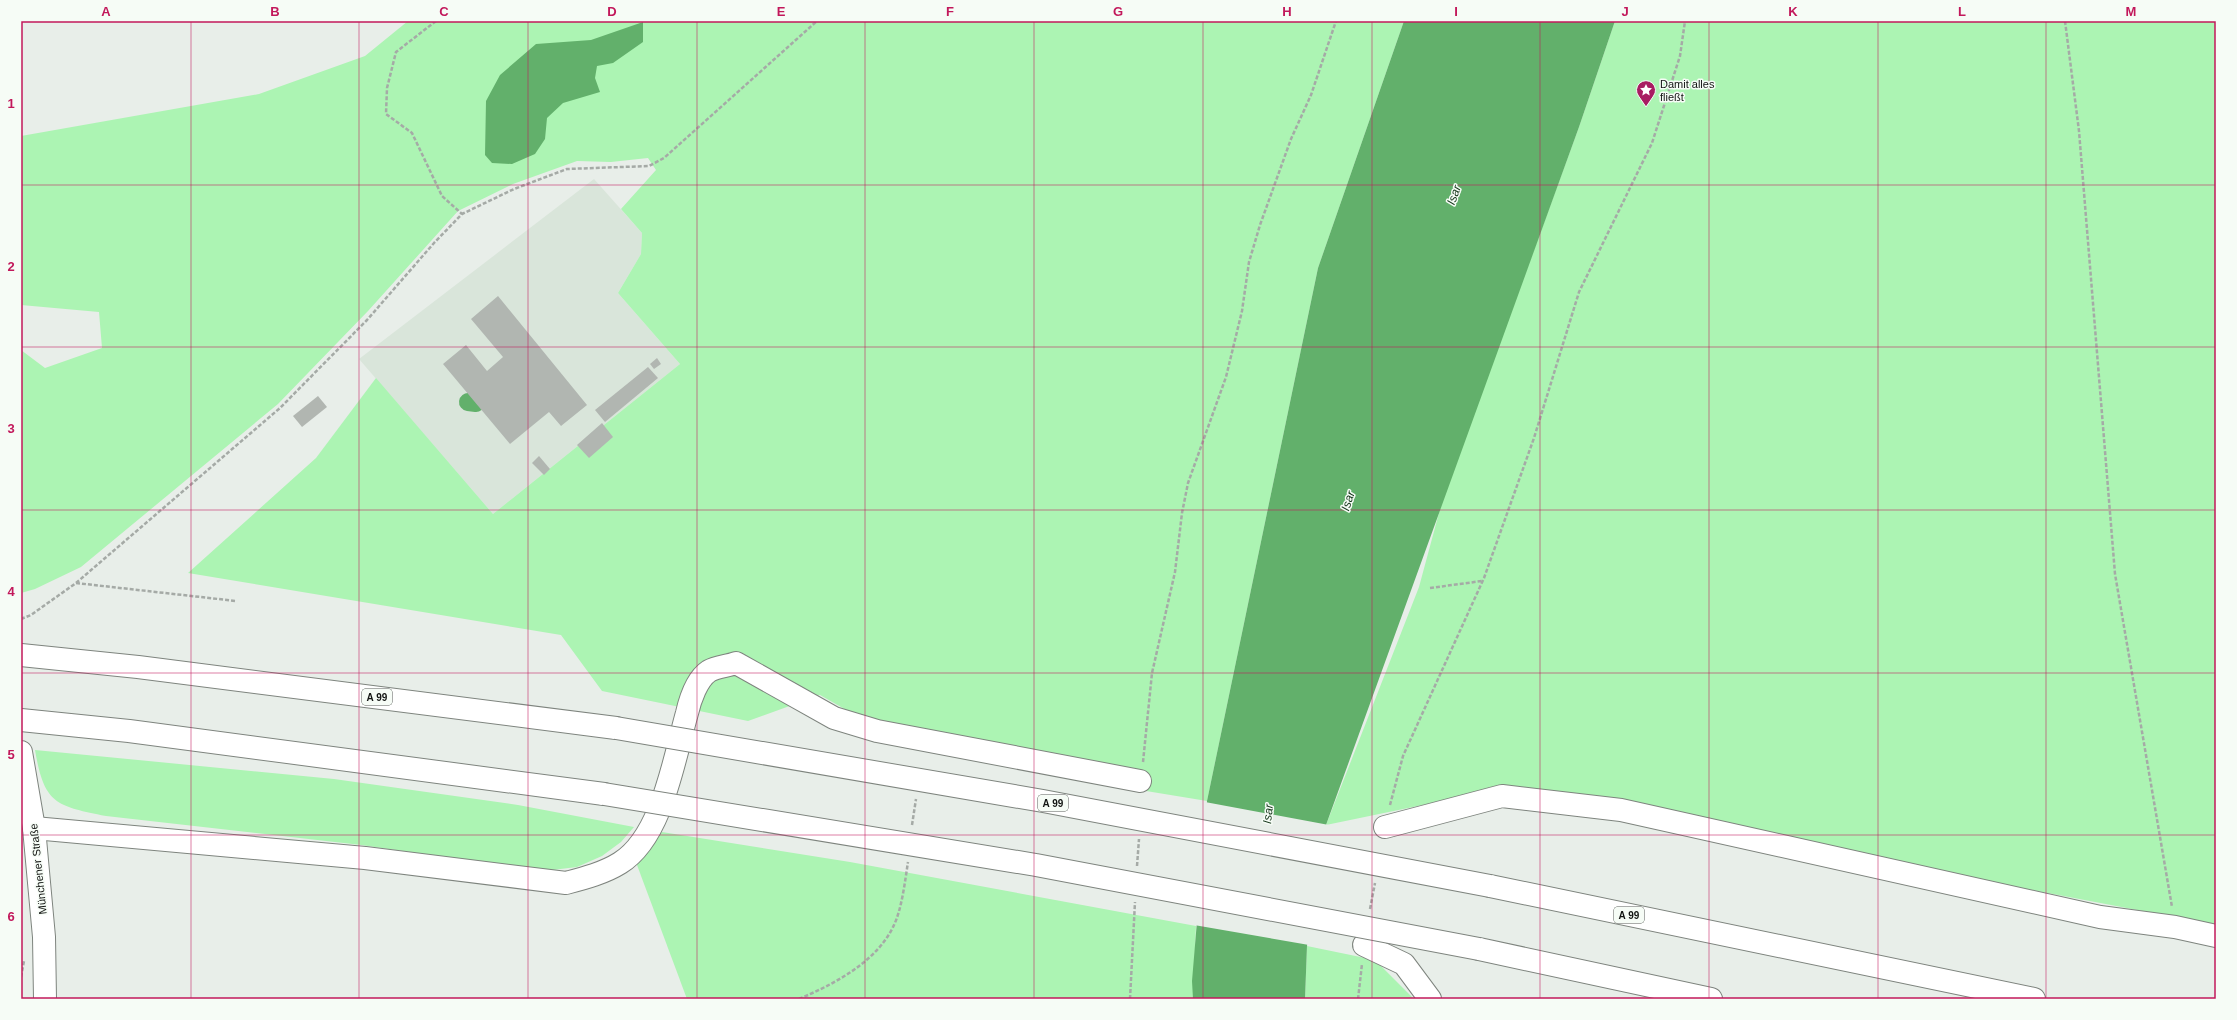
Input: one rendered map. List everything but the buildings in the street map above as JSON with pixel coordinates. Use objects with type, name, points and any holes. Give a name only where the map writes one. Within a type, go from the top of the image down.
[{"type":"main road","name":"A 99","points":[[21,655],[138,667],[616,728],[1050,803],[1490,886],[2034,999]]},
{"type":"main road","points":[[34,828],[365,858],[566,883],[595,876],[621,862],[643,843],[657,819],[689,705],[697,686],[709,671],[736,664],[834,718],[877,731],[1140,780]]},
{"type":"main road","points":[[21,720],[129,731],[604,794],[1036,866],[1479,949],[1711,999]]},
{"type":"main road","name":"Münchener Straße","points":[[21,752],[34,828],[44,937],[42,995]]},
{"type":"main road","points":[[1385,828],[1502,796],[1621,810],[2100,917],[2175,927],[2216,936]]},
{"type":"main road","points":[[1364,945],[1404,964],[1430,999]]},
{"type":"path","points":[[436,21],[396,52],[387,88],[386,114],[412,133],[442,196],[462,214]]},
{"type":"path","points":[[21,619],[31,615],[76,583],[280,408],[367,320],[434,243],[462,214],[514,189],[567,169],[649,166],[664,158],[817,21]]},
{"type":"path","points":[[1140,780],[1152,673],[1175,572],[1182,513],[1188,483],[1226,377],[1242,311],[1249,262],[1260,225],[1291,139],[1311,95],[1336,21]]},
{"type":"path","points":[[1385,828],[1403,756],[1482,581],[1534,438],[1579,292],[1652,143],[1680,56],[1685,21]]},
{"type":"path","points":[[2065,21],[2079,131],[2115,574],[2175,927]]},
{"type":"path","points":[[1430,588],[1482,581]]},
{"type":"path","points":[[76,583],[236,601]]},
{"type":"path","points":[[912,827],[916,795]]},
{"type":"path","points":[[1137,874],[1139,835]]},
{"type":"path","points":[[799,999],[831,986],[878,950],[894,925],[905,881],[908,858]]},
{"type":"path","points":[[1369,914],[1376,875]]},
{"type":"path","points":[[1130,999],[1136,898]]},
{"type":"path","points":[[1358,999],[1364,945]]},
{"type":"shaded area","points":[[408,21],[1404,21],[1318,268],[1207,801],[1140,790],[1133,772],[855,715],[820,695],[748,721],[602,691],[561,635],[188,573],[316,458],[376,378],[493,514],[680,364],[618,293],[641,254],[642,233],[621,209],[656,170],[648,158],[611,162],[577,161],[513,184],[458,211],[368,311],[278,404],[81,567],[35,589],[21,593],[21,350],[45,368],[102,348],[99,312],[21,305],[21,136],[259,94],[365,56]]},
{"type":"shaded area","points":[[1615,21],[2216,21],[2216,925],[1500,789],[1326,825],[1419,587],[1443,498],[1579,127]]},
{"type":"shaded area","points":[[594,179],[642,233],[641,254],[618,293],[680,364],[493,514],[359,359]]},
{"type":"shaded area","points":[[35,750],[334,779],[518,805],[634,827],[621,842],[602,856],[577,867],[544,871],[361,845],[106,816],[63,805],[55,799],[48,792],[43,781]]},
{"type":"shaded area","points":[[662,832],[850,862],[1196,926],[1193,999],[687,999],[634,857]]},
{"type":"shaded area","points":[[1307,946],[1375,960],[1414,999],[1305,999]]},
{"type":"water","name":"Isar","points":[[1404,21],[1615,21],[1579,127],[1326,825],[1307,946],[1305,999],[1193,999],[1192,981],[1207,801],[1318,268]]},
{"type":"water","points":[[643,22],[643,42],[613,63],[597,66],[595,78],[600,92],[563,103],[547,118],[545,139],[535,154],[512,164],[492,163],[485,155],[486,101],[500,75],[536,44],[591,40]]},
{"type":"pier","points":[[1205,802],[1329,825],[1309,945],[1194,925]]},
{"type":"waterway","points":[[468,402],[476,403]]},
{"type":"place","name":"Damit alles fließt","points":[[1646,107]]}]
